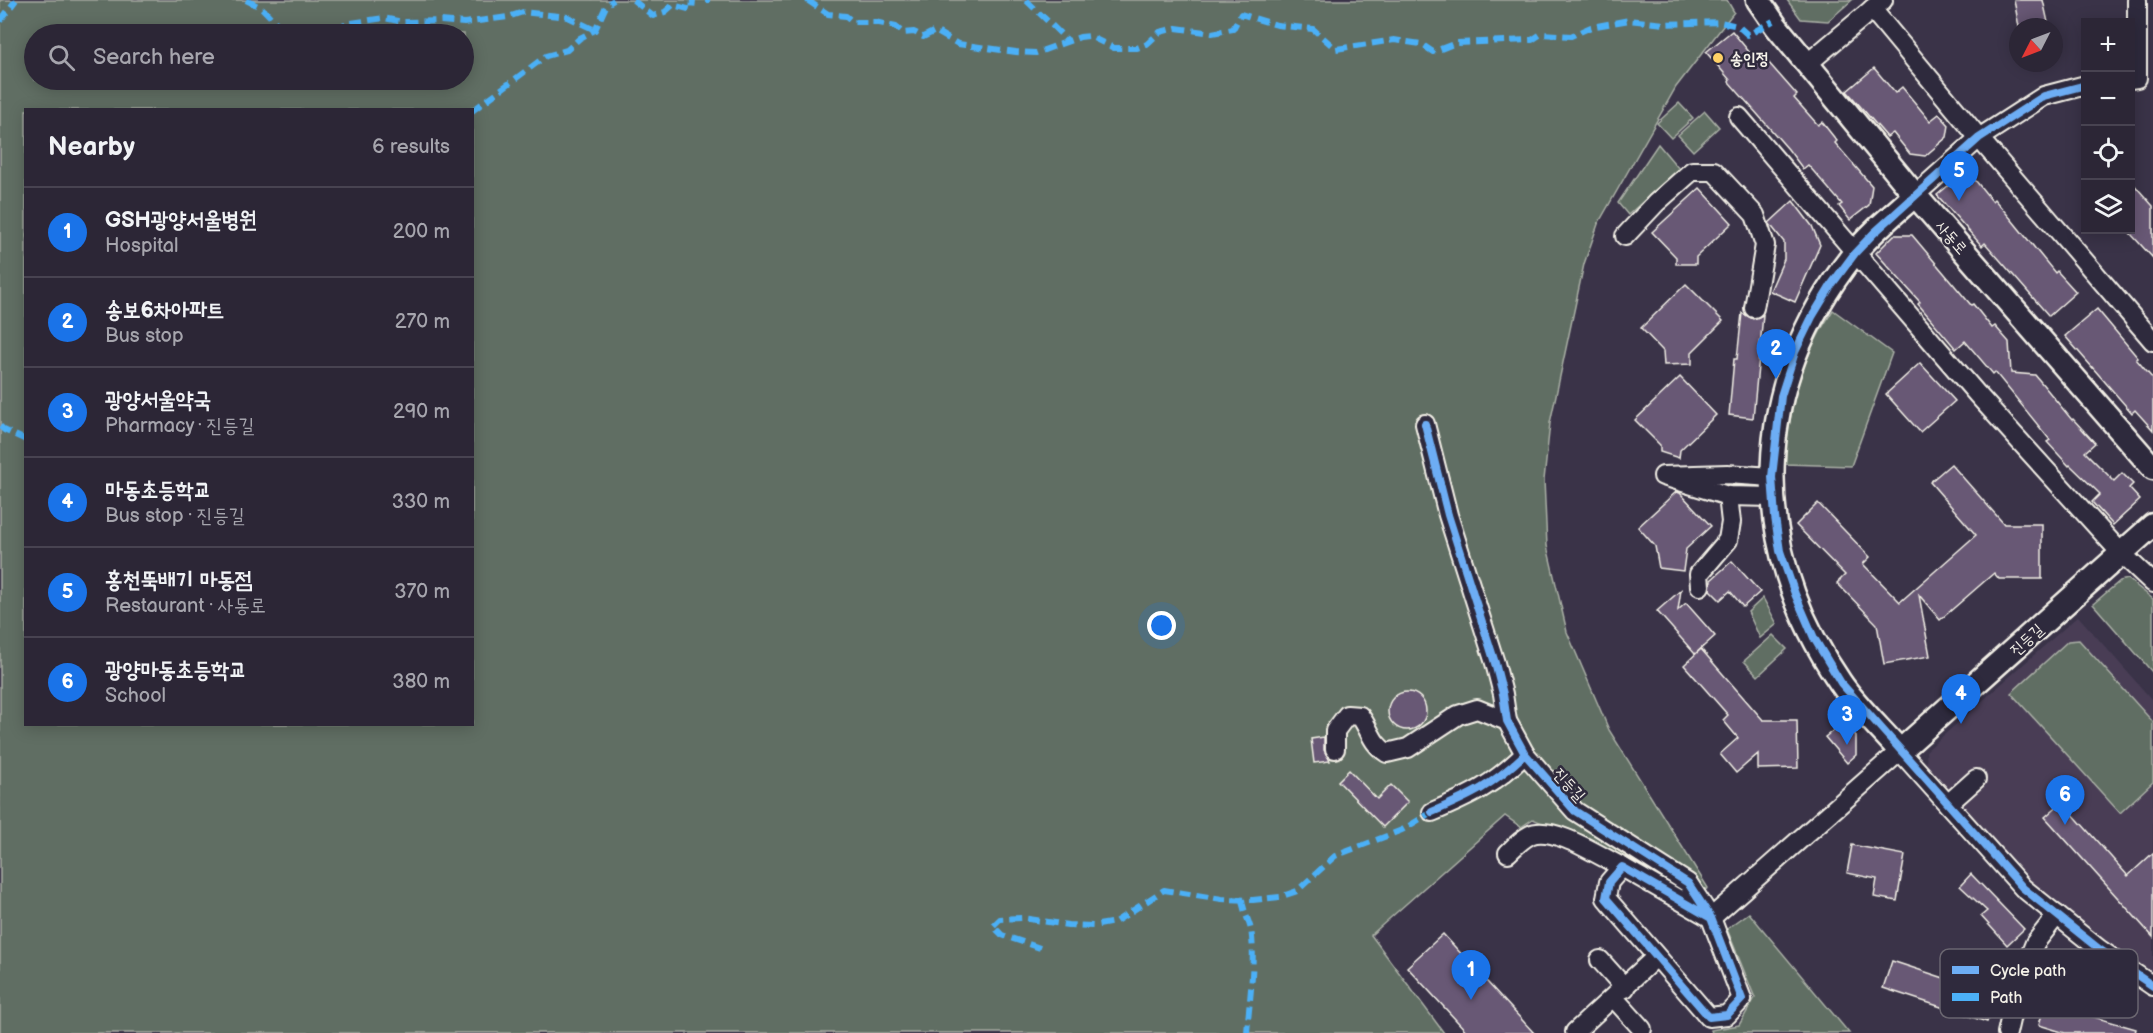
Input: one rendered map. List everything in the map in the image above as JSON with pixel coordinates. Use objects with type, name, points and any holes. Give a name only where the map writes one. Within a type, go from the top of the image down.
[{"type":"street","name":"사동로","points":[[1758,0],[1807,64],[1915,195],[2153,468]]},
{"type":"street","points":[[2138,0],[2140,79]]},
{"type":"street","points":[[1807,64],[1877,4],[1979,138],[2153,341]]},
{"type":"street","points":[[2081,87],[2044,96],[1979,138],[1855,253],[1832,284],[1795,352],[1781,396],[1773,487],[1780,551],[1814,638],[1841,683],[2023,888],[2099,949]]},
{"type":"street","points":[[1739,117],[1977,394],[2121,553],[2153,584]]},
{"type":"street","points":[[1625,236],[1656,203],[1692,171],[1714,171],[1755,215],[1765,245],[1754,308]]},
{"type":"street","name":"진등길","points":[[1425,424],[1448,515],[1495,663],[1507,721],[1525,754],[1575,811],[1688,883],[1711,918],[2153,525]]},
{"type":"street","points":[[1727,474],[1773,487],[1728,496],[1663,476],[1727,474]]},
{"type":"street","points":[[1700,586],[1699,574],[1728,540],[1731,522],[1728,496]]},
{"type":"street","points":[[1335,749],[1335,731],[1347,714],[1360,716],[1369,728],[1375,746],[1387,753],[1408,748],[1458,715],[1477,709],[1507,721]]},
{"type":"street","points":[[1432,812],[1474,795],[1503,776],[1525,754]]},
{"type":"street","points":[[1948,804],[1976,778]]},
{"type":"street","points":[[1508,853],[1528,835],[1541,831],[1559,836],[1622,867],[1711,918],[1742,999],[1727,1015],[1709,1017],[1606,898],[1609,882],[1622,867]]},
{"type":"street","points":[[2033,949],[2057,915]]},
{"type":"street","points":[[1575,1032],[1656,957]]},
{"type":"street","points":[[1600,960],[1642,1029]]},
{"type":"street","points":[[2138,976],[2153,986]]},
{"type":"street","points":[[2007,1033],[2010,1018]]},
{"type":"shaded area","points":[[2078,616],[2153,701],[2153,977],[2138,966],[2138,949],[2115,949],[2027,882],[1927,767],[1926,751]]},
{"type":"green space","points":[[0,0],[1727,0],[1734,12],[1676,87],[1598,224],[1584,264],[1550,423],[1544,480],[1547,546],[1567,632],[1609,730],[1708,888],[1702,892],[1533,819],[1521,827],[1505,816],[1371,935],[1444,1033],[0,1033]]},
{"type":"green space","points":[[1787,0],[1852,0],[1828,21],[1801,19]]},
{"type":"green space","points":[[1679,103],[1693,118],[1671,138],[1657,123]]},
{"type":"green space","points":[[1705,111],[1719,127],[1693,151],[1678,135]]},
{"type":"green space","points":[[1658,144],[1679,169],[1628,215],[1618,203]]},
{"type":"green space","points":[[1833,310],[1892,353],[1851,466],[1784,464],[1798,384],[1812,347]]},
{"type":"green space","points":[[2128,579],[2153,599],[2153,673],[2093,604],[2120,581]]},
{"type":"green space","points":[[1763,598],[1777,624],[1760,638],[1748,612]]},
{"type":"green space","points":[[1773,635],[1787,649],[1758,676],[1744,661]]},
{"type":"green space","points":[[2079,640],[2153,722],[2153,782],[2120,813],[2011,693],[2068,641]]},
{"type":"green space","points":[[1749,913],[1849,1033],[1712,1033],[1711,1030],[1739,1025],[1755,998],[1727,929]]},
{"type":"building","points":[[2014,0],[2043,0],[2047,18],[2017,18]]},
{"type":"building","points":[[1732,31],[1755,59],[1761,54],[1797,95],[1794,98],[1818,125],[1822,122],[1837,141],[1835,143],[1872,186],[1869,205],[1850,220],[1839,206],[1842,204],[1808,165],[1803,169],[1706,52]]},
{"type":"building","points":[[1874,68],[1895,93],[1902,87],[1930,121],[1939,114],[1949,125],[1947,137],[1925,156],[1910,154],[1893,133],[1887,137],[1847,91]]},
{"type":"building","points":[[1967,170],[2055,273],[2057,271],[2076,292],[2049,316],[1985,243],[1982,246],[1937,195]]},
{"type":"building","points":[[2135,186],[2153,206],[2153,258],[2131,234],[2135,234]]},
{"type":"building","points":[[1700,188],[1732,223],[1696,257],[1696,264],[1676,264],[1676,257],[1652,232]]},
{"type":"building","points":[[1793,201],[1812,226],[1820,245],[1795,302],[1770,291],[1784,259],[1784,242],[1769,223]]},
{"type":"building","points":[[1894,235],[1912,235],[1971,305],[1973,304],[1992,328],[1995,326],[2009,342],[2011,373],[2035,375],[2072,420],[2095,443],[2085,452],[2114,481],[2122,473],[2133,484],[2129,488],[2140,500],[2113,525],[2092,502],[2100,494],[2047,442],[2050,440],[1995,372],[1993,374],[1965,341],[1956,349],[1918,304],[1920,302],[1876,253]]},
{"type":"building","points":[[1686,284],[1723,321],[1692,352],[1692,364],[1664,365],[1663,351],[1641,328]]},
{"type":"building","points":[[2097,309],[2153,379],[2153,430],[2135,410],[2132,413],[2065,336]]},
{"type":"building","points":[[1742,313],[1753,319],[1763,315],[1753,418],[1729,415],[1734,359],[1737,359]]},
{"type":"building","points":[[1920,363],[1955,401],[1920,432],[1886,394]]},
{"type":"building","points":[[1680,377],[1716,415],[1680,450],[1679,458],[1660,452],[1660,445],[1635,420]]},
{"type":"building","points":[[1951,464],[2004,524],[2042,524],[2042,579],[1999,579],[1994,573],[1940,620],[1919,595],[1930,656],[1884,664],[1877,624],[1837,583],[1845,575],[1796,525],[1818,503],[1870,557],[1863,564],[1900,602],[1976,535],[1930,482]]},
{"type":"building","points":[[1676,492],[1680,493],[1711,526],[1686,549],[1683,571],[1659,568],[1655,546],[1638,527]]},
{"type":"building","points":[[1732,561],[1760,592],[1743,607],[1730,591],[1720,600],[1710,590],[1711,580]]},
{"type":"building","points":[[1681,590],[1678,610],[1686,603],[1715,636],[1695,654],[1657,611]]},
{"type":"building","points":[[1701,649],[1763,720],[1797,720],[1798,768],[1758,769],[1758,754],[1736,773],[1720,754],[1738,738],[1723,720],[1728,715],[1684,665]]},
{"type":"building","points":[[1407,692],[1421,697],[1426,711],[1421,725],[1407,730],[1393,725],[1388,711],[1393,697]]},
{"type":"building","points":[[1845,721],[1856,736],[1856,755],[1847,763],[1825,737]]},
{"type":"building","points":[[1324,737],[1324,750],[1330,761],[1314,763],[1311,739]]},
{"type":"building","points":[[1349,770],[1377,799],[1391,785],[1408,802],[1383,827],[1338,781]]},
{"type":"building","points":[[2062,802],[2128,876],[2153,853],[2153,937],[2045,817]]},
{"type":"building","points":[[1852,845],[1905,855],[1897,901],[1874,897],[1877,879],[1847,873]]},
{"type":"building","points":[[1971,874],[2024,929],[2007,945],[1981,916],[1987,911],[1960,886]]},
{"type":"building","points":[[1443,934],[1534,1033],[1468,1033],[1407,967]]},
{"type":"building","points":[[1892,961],[1940,977],[1940,1007],[1883,988]]},
{"type":"building","points":[[1975,1018],[1988,1018],[1987,1022]]},
{"type":"building","points":[[2041,1018],[2098,1018],[2136,1029],[2135,1033],[2065,1033],[2039,1025]]},
{"type":"marked path","points":[[0,21],[16,0]]},
{"type":"marked path","points":[[246,0],[262,8],[277,24]]},
{"type":"marked path","points":[[474,110],[546,56],[567,50],[580,38],[595,30],[607,4],[614,0]]},
{"type":"marked path","points":[[633,0],[653,16],[665,12],[673,5],[692,10],[693,0]]},
{"type":"marked path","points":[[705,0],[710,0]]},
{"type":"marked path","points":[[807,0],[828,14],[846,16],[853,22],[875,22],[896,27],[903,33],[914,32],[923,37],[935,31],[958,44],[1036,53],[1089,36],[1114,48],[1137,48],[1147,44],[1160,32],[1176,28],[1212,33],[1233,29],[1241,14],[1277,25],[1313,29],[1336,49],[1394,40],[1421,44],[1433,52],[1456,43],[1532,40],[1541,34],[1571,36],[1591,27],[1629,20],[1664,24],[1720,22],[1738,26],[1748,35],[1773,21]]},
{"type":"marked path","points":[[1026,0],[1068,41]]},
{"type":"marked path","points":[[348,24],[384,18],[403,22],[464,23],[508,17],[523,12],[568,17],[595,30]]},
{"type":"marked path","points":[[0,426],[24,439]]},
{"type":"marked path","points":[[1040,948],[1002,935],[993,926],[1000,919],[1022,918],[1068,925],[1093,926],[1115,922],[1164,890],[1222,899],[1253,900],[1280,897],[1297,891],[1335,856],[1402,830],[1432,812]]},
{"type":"marked path","points":[[1242,899],[1252,941],[1247,1033]]},
{"type":"cycle path","points":[[2081,86],[2044,96],[1979,138],[1855,253],[1832,284],[1795,352],[1781,396],[1772,477],[1780,551],[1814,638],[1841,683],[2023,888],[2099,949]]},
{"type":"cycle path","points":[[1425,424],[1448,515],[1495,663],[1507,721],[1525,754]]},
{"type":"cycle path","points":[[1432,812],[1482,788],[1503,774],[1525,754],[1575,811],[1688,883],[1711,918],[1742,999],[1727,1015],[1709,1017],[1606,898],[1609,882],[1622,867],[1711,918]]},
{"type":"cycle path","points":[[2138,976],[2153,986]]},
{"type":"place","name":"송인정","points":[[1718,58]]},
{"type":"place","name":"홍천뚝배기 마동점","points":[[1959,201]]},
{"type":"place","name":"송보6차아파트","points":[[1776,379]]},
{"type":"place","name":"마동초등학교","points":[[1961,724]]},
{"type":"place","name":"광양서울약국","points":[[1847,745]]},
{"type":"place","name":"광양마동초등학교","points":[[2065,825]]},
{"type":"place","name":"GSH광양서울병원","points":[[1471,1000]]}]
